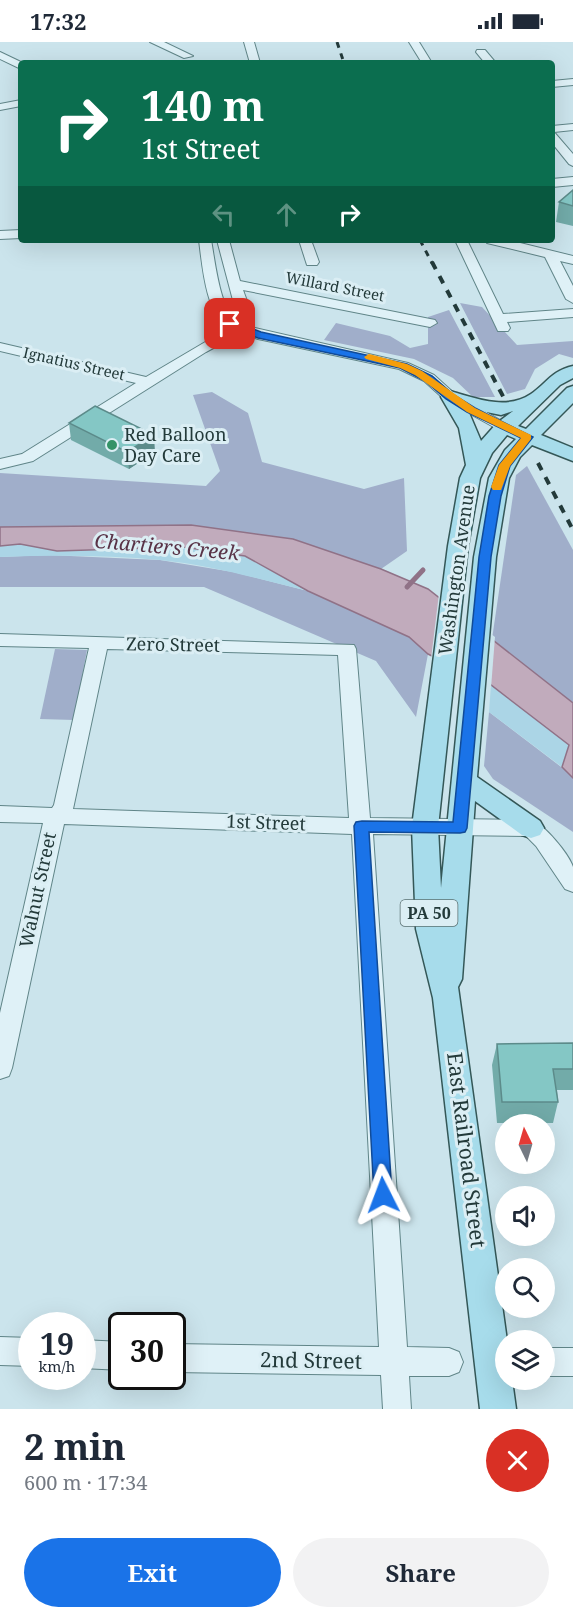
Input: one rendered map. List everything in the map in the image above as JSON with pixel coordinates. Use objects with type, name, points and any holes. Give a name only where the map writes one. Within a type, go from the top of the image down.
[{"type":"main road","name":"Washington Avenue","points":[[434,741],[458,546],[467,493],[476,464],[504,427],[554,381],[573,370]]},
{"type":"main road","name":"Washington Avenue","points":[[465,777],[485,557],[499,478],[512,454],[573,392]]},
{"type":"main road","points":[[454,399],[501,409],[518,406],[536,398]]},
{"type":"main road","points":[[454,399],[471,430],[475,443],[476,464]]},
{"type":"main road","points":[[504,427],[573,455]]},
{"type":"main road","name":"East Railroad Street","points":[[434,741],[425,827],[430,929],[447,998],[495,1330]]},
{"type":"main road","points":[[465,777],[531,828]]},
{"type":"main road","name":"East Railroad Street","points":[[447,998],[465,777]]},
{"type":"main road","name":"East Railroad Street","points":[[498,1409],[499,1390]]},
{"type":"street","points":[[155,42],[189,59],[188,42]]},
{"type":"street","points":[[249,42],[254,60]]},
{"type":"street","points":[[414,42],[425,60]]},
{"type":"street","points":[[481,52],[488,60]]},
{"type":"street","points":[[0,55],[18,64]]},
{"type":"street","points":[[555,84],[573,82]]},
{"type":"street","points":[[0,122],[1,106],[18,103]]},
{"type":"street","points":[[555,129],[573,127]]},
{"type":"street","points":[[555,139],[573,162]]},
{"type":"street","points":[[555,183],[573,181]]},
{"type":"street","points":[[0,229],[0,235],[18,234]]},
{"type":"street","points":[[206,243],[213,287],[224,317],[239,329],[403,366],[429,378],[454,399],[504,427]]},
{"type":"street","points":[[0,464],[27,458],[247,324],[224,243]]},
{"type":"street","points":[[306,243],[312,262]]},
{"type":"street","points":[[462,243],[501,323],[573,313]]},
{"type":"street","points":[[504,243],[573,260]]},
{"type":"street","points":[[550,254],[573,299]]},
{"type":"street","name":"Willard Street","points":[[234,284],[430,323]]},
{"type":"street","name":"Ignatius Street","points":[[0,347],[149,382]]},
{"type":"street","name":"Zero Street","points":[[0,640],[347,649],[359,814],[362,826]]},
{"type":"street","name":"Walnut Street","points":[[0,1068],[52,826],[64,806],[99,644]]},
{"type":"street","name":"1st Street","points":[[0,814],[362,826],[531,828]]},
{"type":"street","points":[[362,826],[397,1409]]},
{"type":"street","points":[[531,828],[543,840],[573,883]]},
{"type":"street","points":[[0,1351],[18,1352]]},
{"type":"street","name":"2nd Street","points":[[186,1358],[449,1362]]},
{"type":"street","points":[[555,1362],[573,1362]]},
{"type":"shaded area","points":[[460,303],[482,307],[517,345],[573,341],[573,358],[559,354],[535,369],[525,389],[507,394]]},
{"type":"shaded area","points":[[449,310],[495,397],[473,397],[453,378],[414,359],[324,340],[336,323],[390,336],[410,348],[428,344],[428,317]]},
{"type":"shaded area","points":[[212,392],[248,413],[262,462],[364,489],[404,478],[407,551],[381,569],[293,539],[191,526],[0,527],[0,473],[206,486],[220,471],[193,395]]},
{"type":"shaded area","points":[[527,466],[573,550],[573,703],[492,639],[516,475]]},
{"type":"shaded area","points":[[48,555],[160,560],[233,572],[308,591],[409,637],[428,654],[416,717],[376,661],[204,587],[0,587],[0,557]]},
{"type":"shaded area","points":[[55,649],[87,650],[74,720],[40,719]]},
{"type":"shaded area","points":[[489,712],[573,776],[573,832],[493,779],[484,766]]},
{"type":"sand","points":[[20,544],[57,551],[183,547],[245,556],[308,591],[179,562],[120,557],[0,557],[0,546]]},
{"type":"sand","points":[[491,685],[569,745],[562,767],[489,712]]},
{"type":"water","name":"Chartiers Creek","points":[[191,525],[293,539],[381,569],[428,589],[573,703],[573,778],[562,767],[569,745],[491,685],[428,654],[409,637],[308,591],[245,556],[183,547],[57,551],[20,544],[0,546],[0,527]]},
{"type":"pier","points":[[439,593],[495,637],[491,688],[431,659]]},
{"type":"building","points":[[573,190],[573,206],[559,202]]},
{"type":"building","points":[[95,406],[154,435],[127,452],[69,423]]},
{"type":"building","points":[[573,1043],[573,1069],[553,1069],[558,1102],[502,1102],[497,1044]]},
{"type":"waterway","points":[[407,587],[423,570]]},
{"type":"railway","points":[[337,42],[343,60]]},
{"type":"railway","points":[[422,243],[432,263]]},
{"type":"railway","points":[[432,262],[505,400]]},
{"type":"railway","points":[[538,463],[573,530]]},
{"type":"slow traffic","points":[[369,357],[403,366],[429,378],[450,397],[471,410],[527,437],[504,465],[497,487]]},
{"type":"place","name":"Red Balloon Day Care","points":[[112,445]]},
{"type":"route","points":[[230,324],[258,335],[384,360],[403,366],[429,378],[450,397],[471,410],[527,437],[504,465],[495,496],[485,557],[460,828],[362,826],[383,1195]]}]
